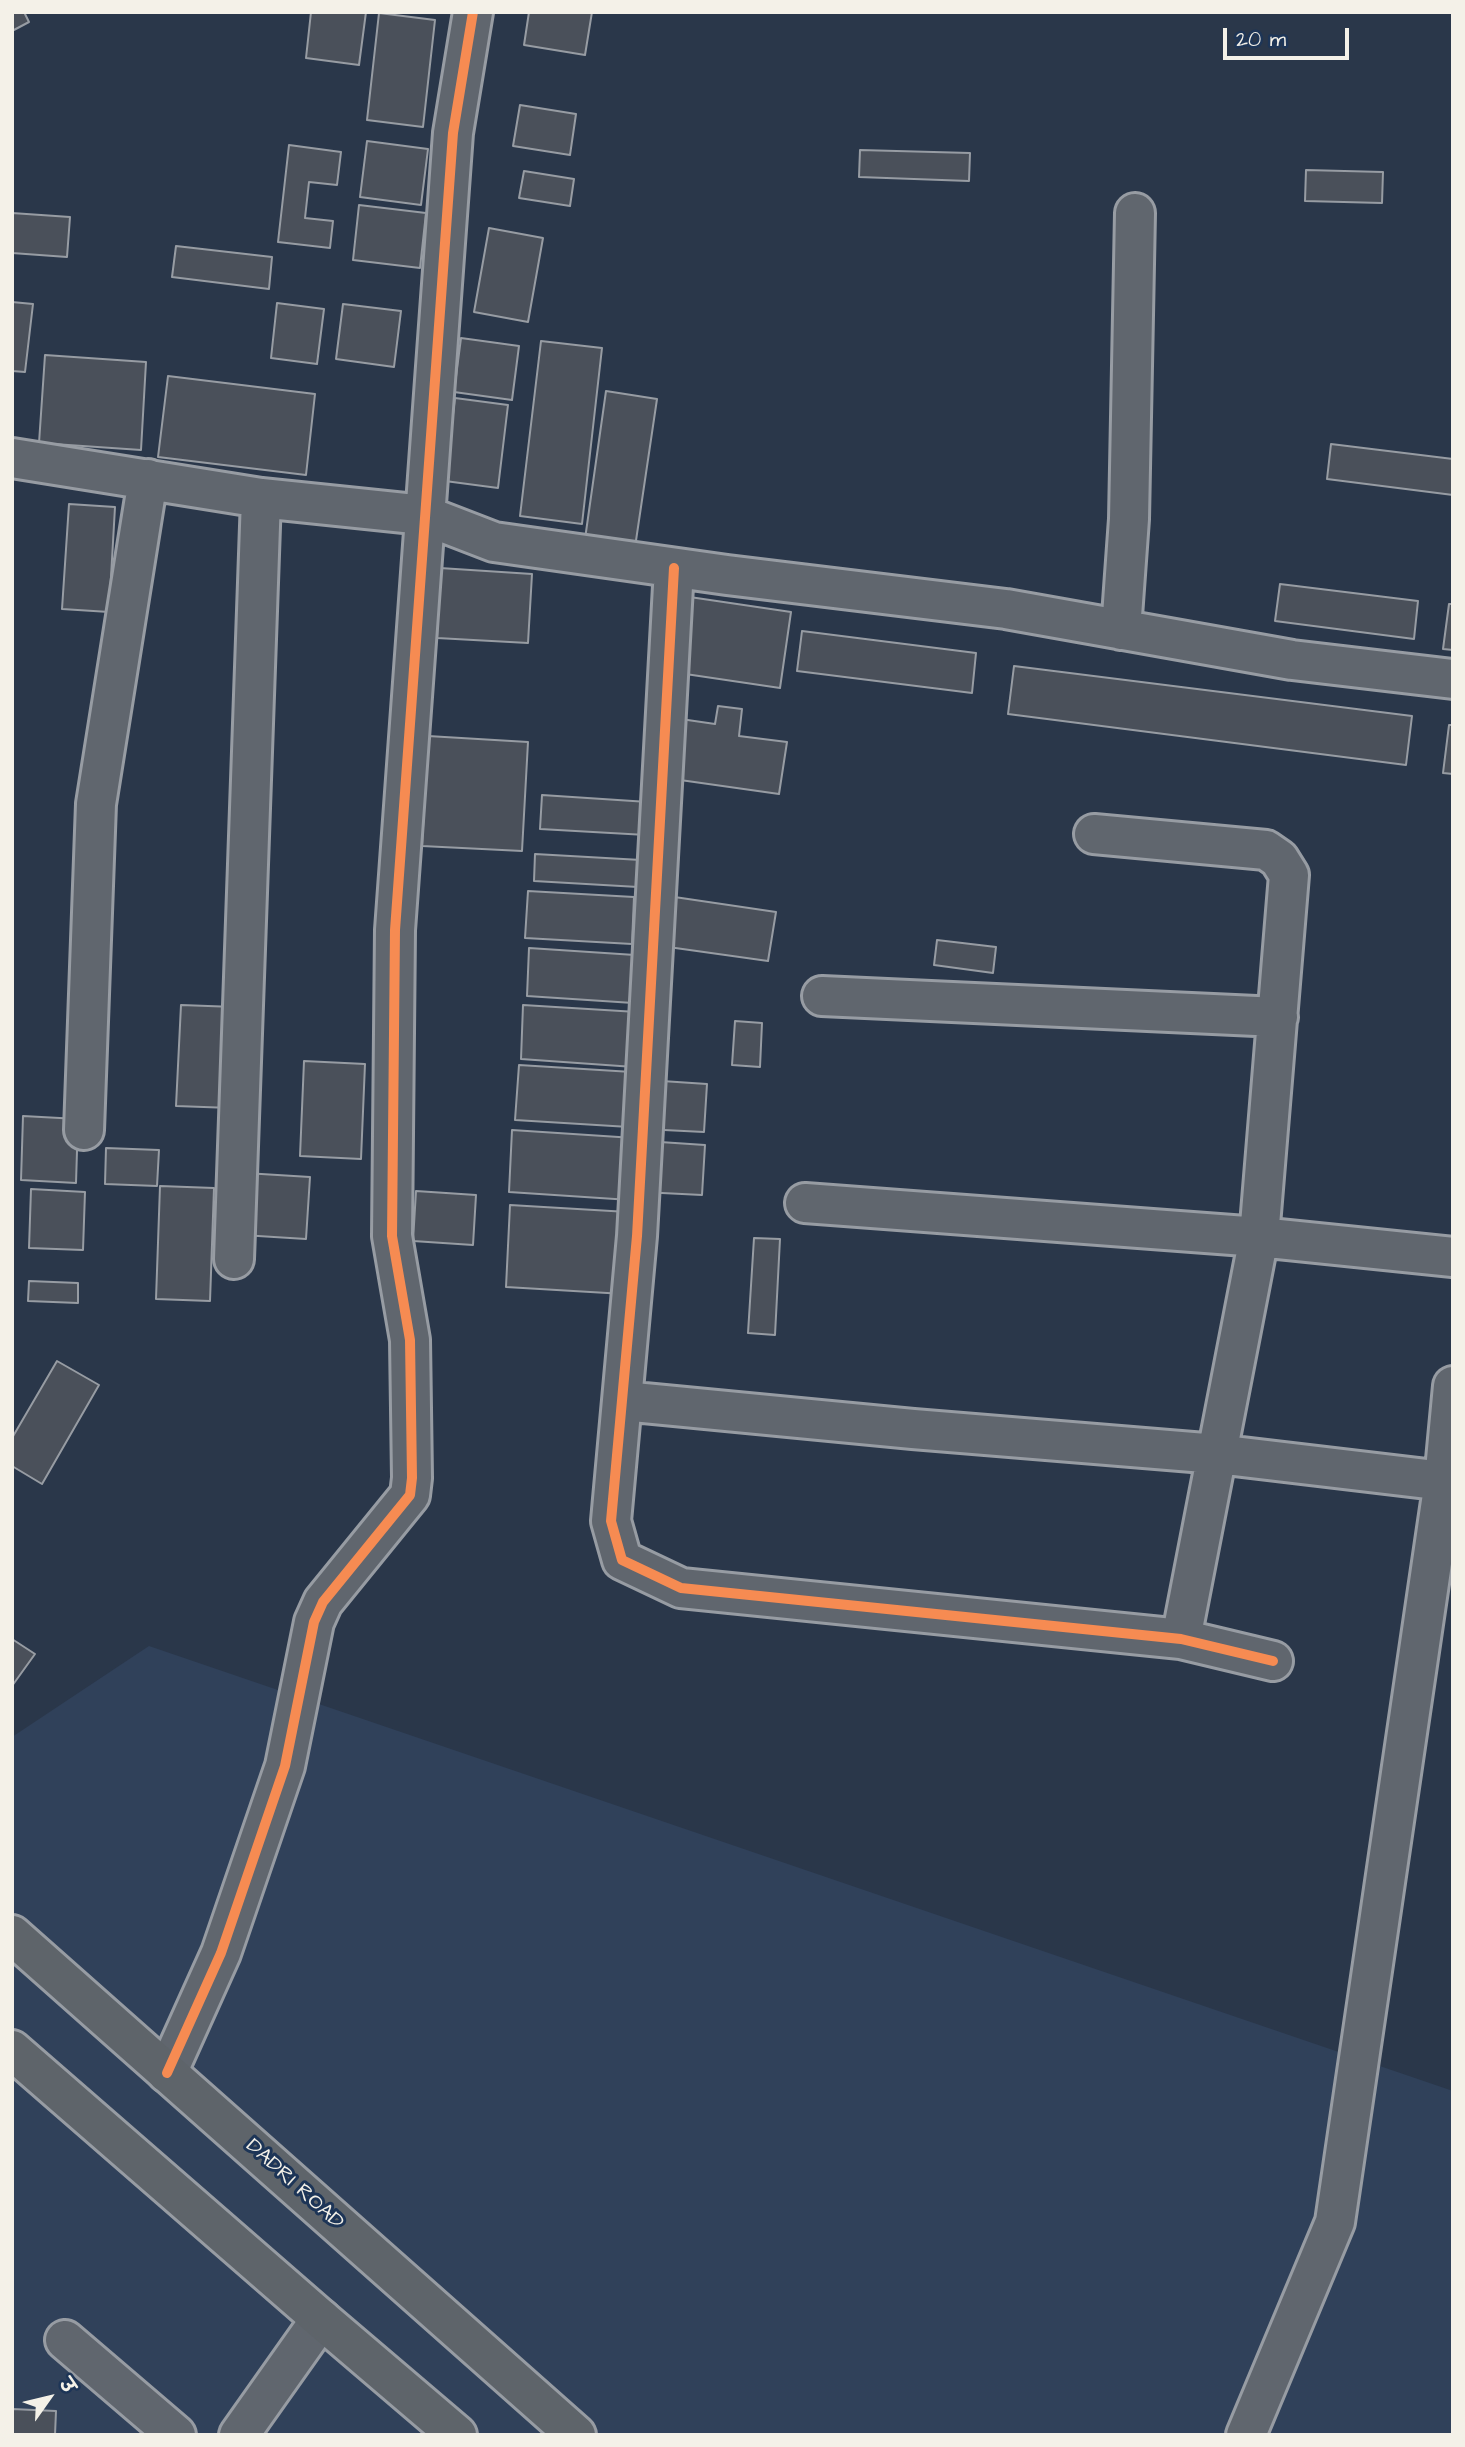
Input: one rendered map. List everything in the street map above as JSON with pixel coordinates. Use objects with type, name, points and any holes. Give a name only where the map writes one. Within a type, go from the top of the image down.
[{"type":"main road","name":"DADRI ROAD","points":[[12,1935],[576,2435]]},
{"type":"main road","points":[[12,2050],[457,2435]]},
{"type":"street","points":[[167,2073],[221,1954],[285,1766],[314,1622],[323,1602],[410,1494],[410,1340],[392,1236],[395,930],[453,133],[473,12]]},
{"type":"street","points":[[1121,630],[1129,519],[1135,213]]},
{"type":"street","points":[[12,458],[261,498],[424,515],[494,541],[674,568],[1006,609],[1292,660],[1453,679]]},
{"type":"street","points":[[84,1130],[96,804],[148,479]]},
{"type":"street","points":[[234,1259],[261,498]]},
{"type":"street","points":[[674,568],[637,1222],[611,1521],[622,1560],[681,1588],[1181,1639],[1273,1661]]},
{"type":"street","points":[[1094,834],[1266,850],[1279,859],[1289,875],[1259,1237],[1181,1639]]},
{"type":"street","points":[[822,996],[1278,1017]]},
{"type":"street","points":[[805,1203],[1259,1237],[1453,1257]]},
{"type":"street","points":[[1246,2435],[1335,2222],[1444,1481],[1453,1386]]},
{"type":"street","points":[[623,1401],[913,1429],[1217,1454],[1444,1481]]},
{"type":"street","points":[[239,2435],[321,2319]]},
{"type":"street","points":[[65,2340],[176,2435]]},
{"type":"shaded area","points":[[149,1646],[1453,2091],[1453,2435],[12,2435],[12,1737]]},
{"type":"building","points":[[12,12],[24,12],[29,22],[12,31]]},
{"type":"building","points":[[311,12],[366,12],[359,65],[306,58]]},
{"type":"building","points":[[529,12],[592,12],[585,55],[524,45]]},
{"type":"building","points":[[379,13],[435,20],[423,127],[367,120]]},
{"type":"building","points":[[520,105],[576,114],[570,155],[513,146]]},
{"type":"building","points":[[367,141],[428,149],[421,205],[360,197]]},
{"type":"building","points":[[289,145],[341,152],[337,185],[309,182],[305,218],[333,221],[330,248],[278,242]]},
{"type":"building","points":[[860,150],[970,153],[969,181],[859,177]]},
{"type":"building","points":[[1306,170],[1383,172],[1382,203],[1305,201]]},
{"type":"building","points":[[524,171],[574,179],[570,206],[519,198]]},
{"type":"building","points":[[359,205],[426,213],[420,268],[353,260]]},
{"type":"building","points":[[12,213],[70,217],[67,257],[12,253]]},
{"type":"building","points":[[489,228],[543,238],[528,322],[474,312]]},
{"type":"building","points":[[176,246],[272,257],[269,289],[172,277]]},
{"type":"building","points":[[12,302],[33,304],[25,372],[12,371]]},
{"type":"building","points":[[277,303],[324,309],[317,364],[271,358]]},
{"type":"building","points":[[343,304],[401,311],[394,367],[336,359]]},
{"type":"building","points":[[461,338],[519,346],[512,400],[454,392]]},
{"type":"building","points":[[541,341],[602,348],[582,524],[520,516]]},
{"type":"building","points":[[45,355],[146,362],[141,450],[39,443]]},
{"type":"building","points":[[168,376],[315,394],[306,475],[158,457]]},
{"type":"building","points":[[606,391],[657,399],[634,554],[584,546]]},
{"type":"building","points":[[455,398],[508,405],[498,488],[445,481]]},
{"type":"building","points":[[1331,444],[1453,459],[1453,495],[1327,479]]},
{"type":"building","points":[[69,504],[115,507],[109,612],[62,609]]},
{"type":"building","points":[[440,568],[532,574],[528,643],[437,638]]},
{"type":"building","points":[[1280,584],[1418,601],[1414,639],[1275,621]]},
{"type":"building","points":[[683,596],[791,612],[780,688],[672,672]]},
{"type":"building","points":[[1449,604],[1453,604],[1453,650],[1443,649]]},
{"type":"building","points":[[802,631],[976,653],[972,693],[797,671]]},
{"type":"building","points":[[1014,666],[1412,716],[1406,765],[1008,714]]},
{"type":"building","points":[[718,706],[742,709],[739,736],[787,742],[779,794],[666,778],[674,718],[715,724]]},
{"type":"building","points":[[1449,725],[1453,725],[1453,774],[1443,773]]},
{"type":"building","points":[[428,736],[528,742],[522,851],[422,846]]},
{"type":"building","points":[[542,795],[648,802],[646,835],[540,829]]},
{"type":"building","points":[[535,854],[641,860],[638,887],[534,881]]},
{"type":"building","points":[[528,891],[634,897],[632,944],[525,938]]},
{"type":"building","points":[[661,895],[776,912],[768,961],[654,945]]},
{"type":"building","points":[[937,940],[996,947],[993,973],[934,965]]},
{"type":"building","points":[[529,948],[635,955],[633,1003],[527,996]]},
{"type":"building","points":[[181,1005],[235,1007],[231,1108],[176,1106]]},
{"type":"building","points":[[523,1005],[637,1012],[634,1067],[521,1059]]},
{"type":"building","points":[[735,1021],[762,1023],[760,1067],[732,1065]]},
{"type":"building","points":[[304,1061],[365,1064],[361,1159],[300,1156]]},
{"type":"building","points":[[519,1065],[632,1072],[629,1127],[515,1120]]},
{"type":"building","points":[[647,1080],[707,1084],[704,1132],[644,1129]]},
{"type":"building","points":[[23,1116],[78,1119],[76,1183],[21,1180]]},
{"type":"building","points":[[512,1130],[634,1138],[630,1200],[509,1192]]},
{"type":"building","points":[[645,1141],[705,1145],[702,1195],[642,1192]]},
{"type":"building","points":[[106,1148],[159,1150],[157,1186],[105,1184]]},
{"type":"building","points":[[245,1173],[310,1177],[306,1239],[242,1235]]},
{"type":"building","points":[[160,1186],[214,1188],[210,1301],[156,1299]]},
{"type":"building","points":[[31,1189],[85,1192],[83,1250],[29,1248]]},
{"type":"building","points":[[416,1191],[476,1195],[473,1245],[413,1241]]},
{"type":"building","points":[[510,1205],[628,1212],[624,1294],[506,1287]]},
{"type":"building","points":[[754,1238],[780,1239],[775,1335],[748,1333]]},
{"type":"building","points":[[29,1281],[78,1283],[78,1303],[28,1301]]},
{"type":"building","points":[[57,1361],[99,1385],[42,1484],[12,1466],[12,1438]]},
{"type":"building","points":[[12,1639],[35,1654],[12,1686]]},
{"type":"building","points":[[12,2409],[56,2411],[55,2435],[12,2435]]},
{"type":"cycle path","points":[[167,2073],[221,1953],[285,1766],[314,1622],[323,1602],[410,1495],[410,1340],[392,1236],[395,930],[453,133],[473,12]]},
{"type":"cycle path","points":[[674,568],[637,1236],[611,1521],[622,1560],[681,1588],[1181,1639],[1273,1661]]}]
